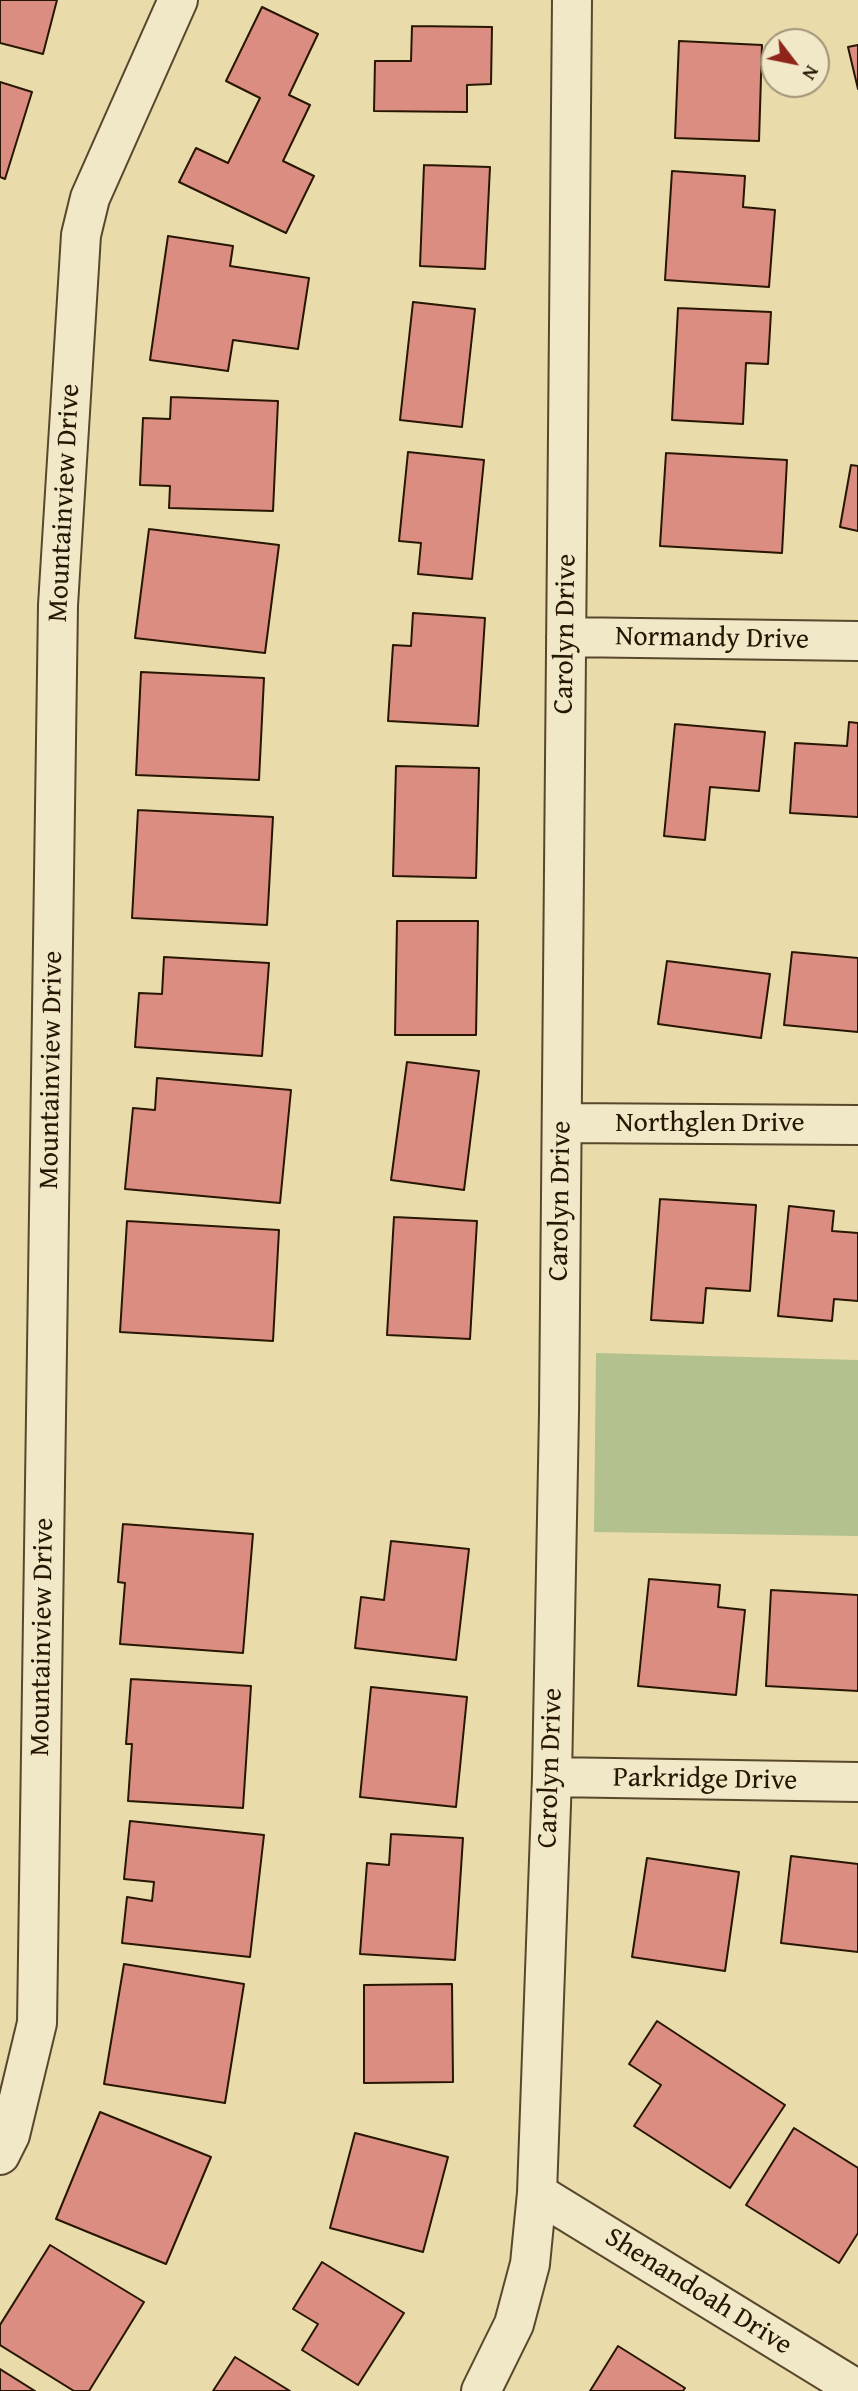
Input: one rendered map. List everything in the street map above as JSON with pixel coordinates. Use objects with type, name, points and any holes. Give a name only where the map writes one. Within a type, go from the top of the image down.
[{"type":"street","name":"Mountainview Drive","points":[[0,2155],[10,2135],[37,2023],[58,605],[82,235],[90,198],[178,0]]},
{"type":"street","name":"Carolyn Drive","points":[[481,2391],[514,2324],[530,2264],[537,2193],[552,1777],[562,1123],[572,0]]},
{"type":"street","name":"Normandy Drive","points":[[566,637],[858,641]]},
{"type":"street","name":"Northglen Drive","points":[[562,1123],[858,1125]]},
{"type":"street","name":"Parkridge Drive","points":[[552,1777],[858,1782]]},
{"type":"street","name":"Shenandoah Drive","points":[[537,2193],[858,2390]]},
{"type":"green space","points":[[596,1353],[858,1360],[858,1536],[594,1532]]},
{"type":"building","points":[[0,0],[57,0],[43,54],[0,43]]},
{"type":"building","points":[[262,7],[318,34],[289,95],[310,105],[283,161],[314,176],[286,233],[179,182],[196,148],[228,163],[260,98],[226,81]]},
{"type":"building","points":[[412,26],[492,27],[491,84],[467,85],[467,112],[374,111],[375,61],[411,61]]},
{"type":"building","points":[[679,41],[760,45],[759,141],[675,138]]},
{"type":"building","points":[[858,45],[858,89],[848,47]]},
{"type":"building","points":[[0,82],[32,92],[5,179],[0,177]]},
{"type":"building","points":[[424,165],[490,167],[485,269],[420,266]]},
{"type":"building","points":[[672,171],[745,176],[743,207],[775,210],[769,287],[665,280]]},
{"type":"building","points":[[168,236],[233,246],[230,266],[309,278],[298,349],[233,340],[228,371],[150,360]]},
{"type":"building","points":[[413,302],[475,309],[462,427],[400,420]]},
{"type":"building","points":[[678,308],[771,312],[768,364],[746,363],[743,424],[672,420]]},
{"type":"building","points":[[171,397],[278,401],[273,511],[169,508],[170,486],[140,485],[143,418],[170,419]]},
{"type":"building","points":[[408,452],[484,460],[472,579],[418,574],[421,543],[399,541]]},
{"type":"building","points":[[666,453],[787,460],[782,553],[660,546]]},
{"type":"building","points":[[851,465],[858,466],[858,531],[840,527]]},
{"type":"building","points":[[149,529],[279,545],[265,653],[135,638]]},
{"type":"building","points":[[413,613],[485,618],[478,726],[388,721],[393,645],[411,646]]},
{"type":"building","points":[[141,672],[264,678],[259,780],[136,775]]},
{"type":"building","points":[[849,722],[858,723],[858,817],[790,813],[795,743],[847,746]]},
{"type":"building","points":[[675,724],[765,732],[759,791],[710,787],[705,840],[664,836]]},
{"type":"building","points":[[396,766],[479,768],[476,878],[393,876]]},
{"type":"building","points":[[138,810],[273,817],[267,925],[132,918]]},
{"type":"building","points":[[397,921],[478,921],[476,1035],[395,1035]]},
{"type":"building","points":[[792,952],[858,958],[858,1032],[784,1025]]},
{"type":"building","points":[[164,957],[269,963],[262,1056],[135,1047],[139,993],[162,994]]},
{"type":"building","points":[[667,961],[770,974],[761,1038],[658,1024]]},
{"type":"building","points":[[407,1062],[479,1071],[464,1190],[391,1180]]},
{"type":"building","points":[[157,1078],[291,1090],[280,1203],[125,1189],[133,1108],[155,1110]]},
{"type":"building","points":[[660,1199],[756,1205],[750,1291],[706,1288],[703,1323],[651,1320]]},
{"type":"building","points":[[789,1206],[834,1211],[832,1231],[858,1233],[858,1301],[834,1299],[832,1321],[778,1316]]},
{"type":"building","points":[[394,1217],[477,1221],[470,1339],[387,1335]]},
{"type":"building","points":[[127,1221],[279,1230],[273,1341],[120,1332]]},
{"type":"building","points":[[123,1524],[253,1534],[243,1653],[120,1644],[125,1583],[118,1582]]},
{"type":"building","points":[[391,1541],[469,1549],[456,1660],[355,1648],[361,1597],[384,1600]]},
{"type":"building","points":[[649,1579],[720,1585],[718,1607],[745,1610],[736,1695],[638,1686]]},
{"type":"building","points":[[771,1590],[858,1595],[858,1691],[766,1686]]},
{"type":"building","points":[[131,1679],[251,1686],[243,1808],[128,1801],[132,1744],[126,1744]]},
{"type":"building","points":[[371,1687],[467,1697],[456,1807],[360,1797]]},
{"type":"building","points":[[130,1821],[264,1835],[250,1957],[122,1943],[127,1897],[152,1901],[154,1882],[124,1879]]},
{"type":"building","points":[[391,1834],[463,1838],[455,1960],[360,1954],[367,1863],[389,1865]]},
{"type":"building","points":[[791,1856],[858,1864],[858,1952],[781,1943]]},
{"type":"building","points":[[647,1858],[739,1872],[725,1971],[632,1957]]},
{"type":"building","points":[[124,1964],[244,1984],[225,2103],[104,2084]]},
{"type":"building","points":[[452,1984],[453,2082],[364,2083],[364,1985]]},
{"type":"building","points":[[657,2021],[785,2105],[730,2188],[634,2126],[661,2085],[629,2064]]},
{"type":"building","points":[[100,2112],[211,2157],[166,2264],[56,2219]]},
{"type":"building","points":[[794,2128],[858,2168],[858,2233],[839,2263],[746,2205]]},
{"type":"building","points":[[355,2133],[448,2157],[423,2252],[330,2228]]},
{"type":"building","points":[[50,2245],[144,2302],[89,2391],[74,2391],[0,2345],[0,2325]]},
{"type":"building","points":[[322,2262],[404,2313],[358,2385],[302,2350],[318,2324],[293,2309]]},
{"type":"building","points":[[618,2346],[685,2388],[683,2391],[590,2391]]},
{"type":"building","points":[[235,2357],[290,2391],[213,2391]]},
{"type":"building","points":[[0,2369],[35,2391],[0,2391]]}]
